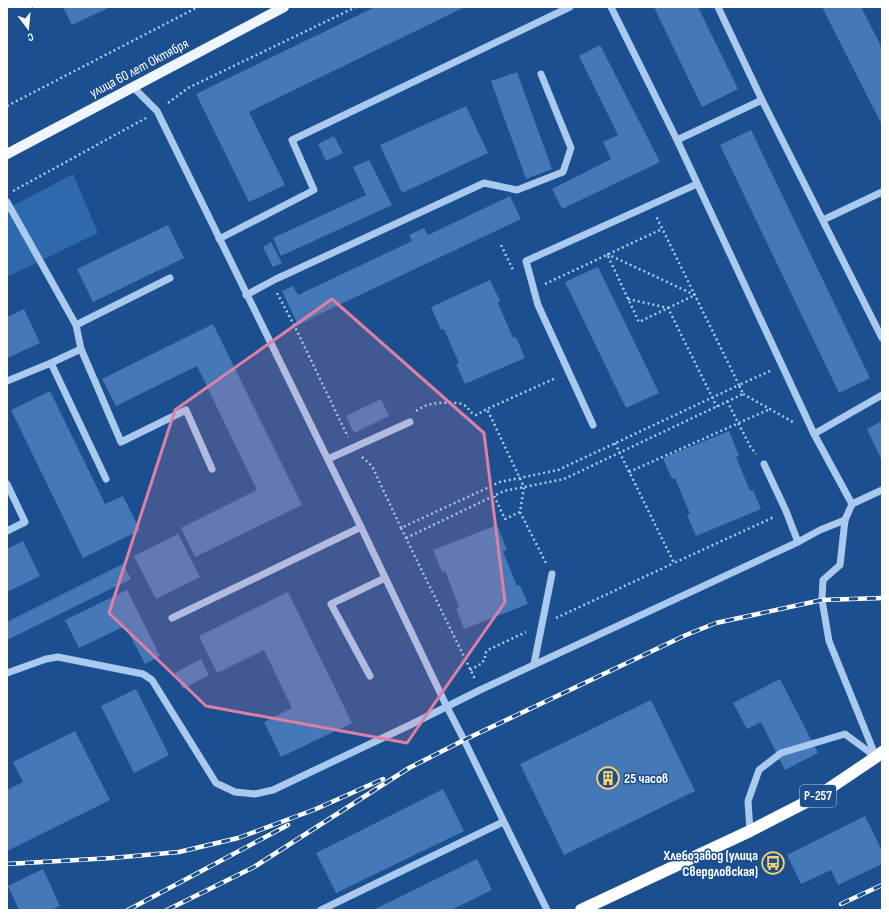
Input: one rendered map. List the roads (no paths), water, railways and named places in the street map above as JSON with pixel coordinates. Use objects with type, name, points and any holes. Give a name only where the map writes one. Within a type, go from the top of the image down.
[{"type":"highway","name":"Р-257","points":[[582,910],[750,831],[818,796],[879,755]]},
{"type":"main road","name":"улица 60 лет Октября","points":[[7,154],[283,7]]},
{"type":"street","points":[[219,239],[314,190],[292,140],[570,7]]},
{"type":"street","points":[[611,7],[698,184],[814,434],[852,504]]},
{"type":"street","points":[[718,7],[762,100],[882,338]]},
{"type":"street","points":[[246,295],[484,183],[517,190],[564,172],[571,148],[541,74]]},
{"type":"street","points":[[133,87],[157,111],[246,295],[328,459],[446,707],[464,740],[546,910]]},
{"type":"street","points":[[677,140],[762,100]]},
{"type":"street","points":[[593,425],[538,305],[526,261],[698,184]]},
{"type":"street","points":[[823,220],[882,192]]},
{"type":"street","points":[[7,202],[76,325],[81,349],[121,442],[186,410],[212,468]]},
{"type":"street","points":[[76,325],[170,278]]},
{"type":"street","points":[[7,381],[52,363],[81,349]]},
{"type":"street","points":[[52,363],[106,479]]},
{"type":"street","points":[[814,434],[882,395]]},
{"type":"street","points":[[328,459],[410,422]]},
{"type":"street","points":[[764,464],[786,511],[798,542]]},
{"type":"street","points":[[7,484],[25,522],[7,531]]},
{"type":"street","points":[[879,755],[829,641],[822,600],[823,580],[840,565],[845,520],[852,504],[882,490]]},
{"type":"street","points":[[7,673],[46,659],[58,657],[143,674],[152,680],[216,784],[235,792],[255,794],[273,790],[534,664],[798,542],[820,530],[845,520]]},
{"type":"street","points":[[172,618],[361,527]]},
{"type":"street","points":[[534,664],[552,574]]},
{"type":"street","points":[[370,676],[331,604],[385,578]]},
{"type":"street","points":[[750,831],[748,801],[759,770],[781,753],[845,734],[879,755]]},
{"type":"street","points":[[321,910],[503,822]]},
{"type":"railway","points":[[167,910],[254,867],[409,768],[464,740],[686,635],[716,623],[822,600],[882,598]]},
{"type":"railway","points":[[7,864],[112,858],[179,852],[238,838],[316,809],[383,779]]},
{"type":"railway","points":[[128,910],[288,825]]},
{"type":"railway","points":[[841,904],[882,885]]},
{"type":"place","name":"25 часов","points":[[608,778]]},
{"type":"place","name":"Хлебозавод (улица Свердловская)","points":[[773,863]]}]
